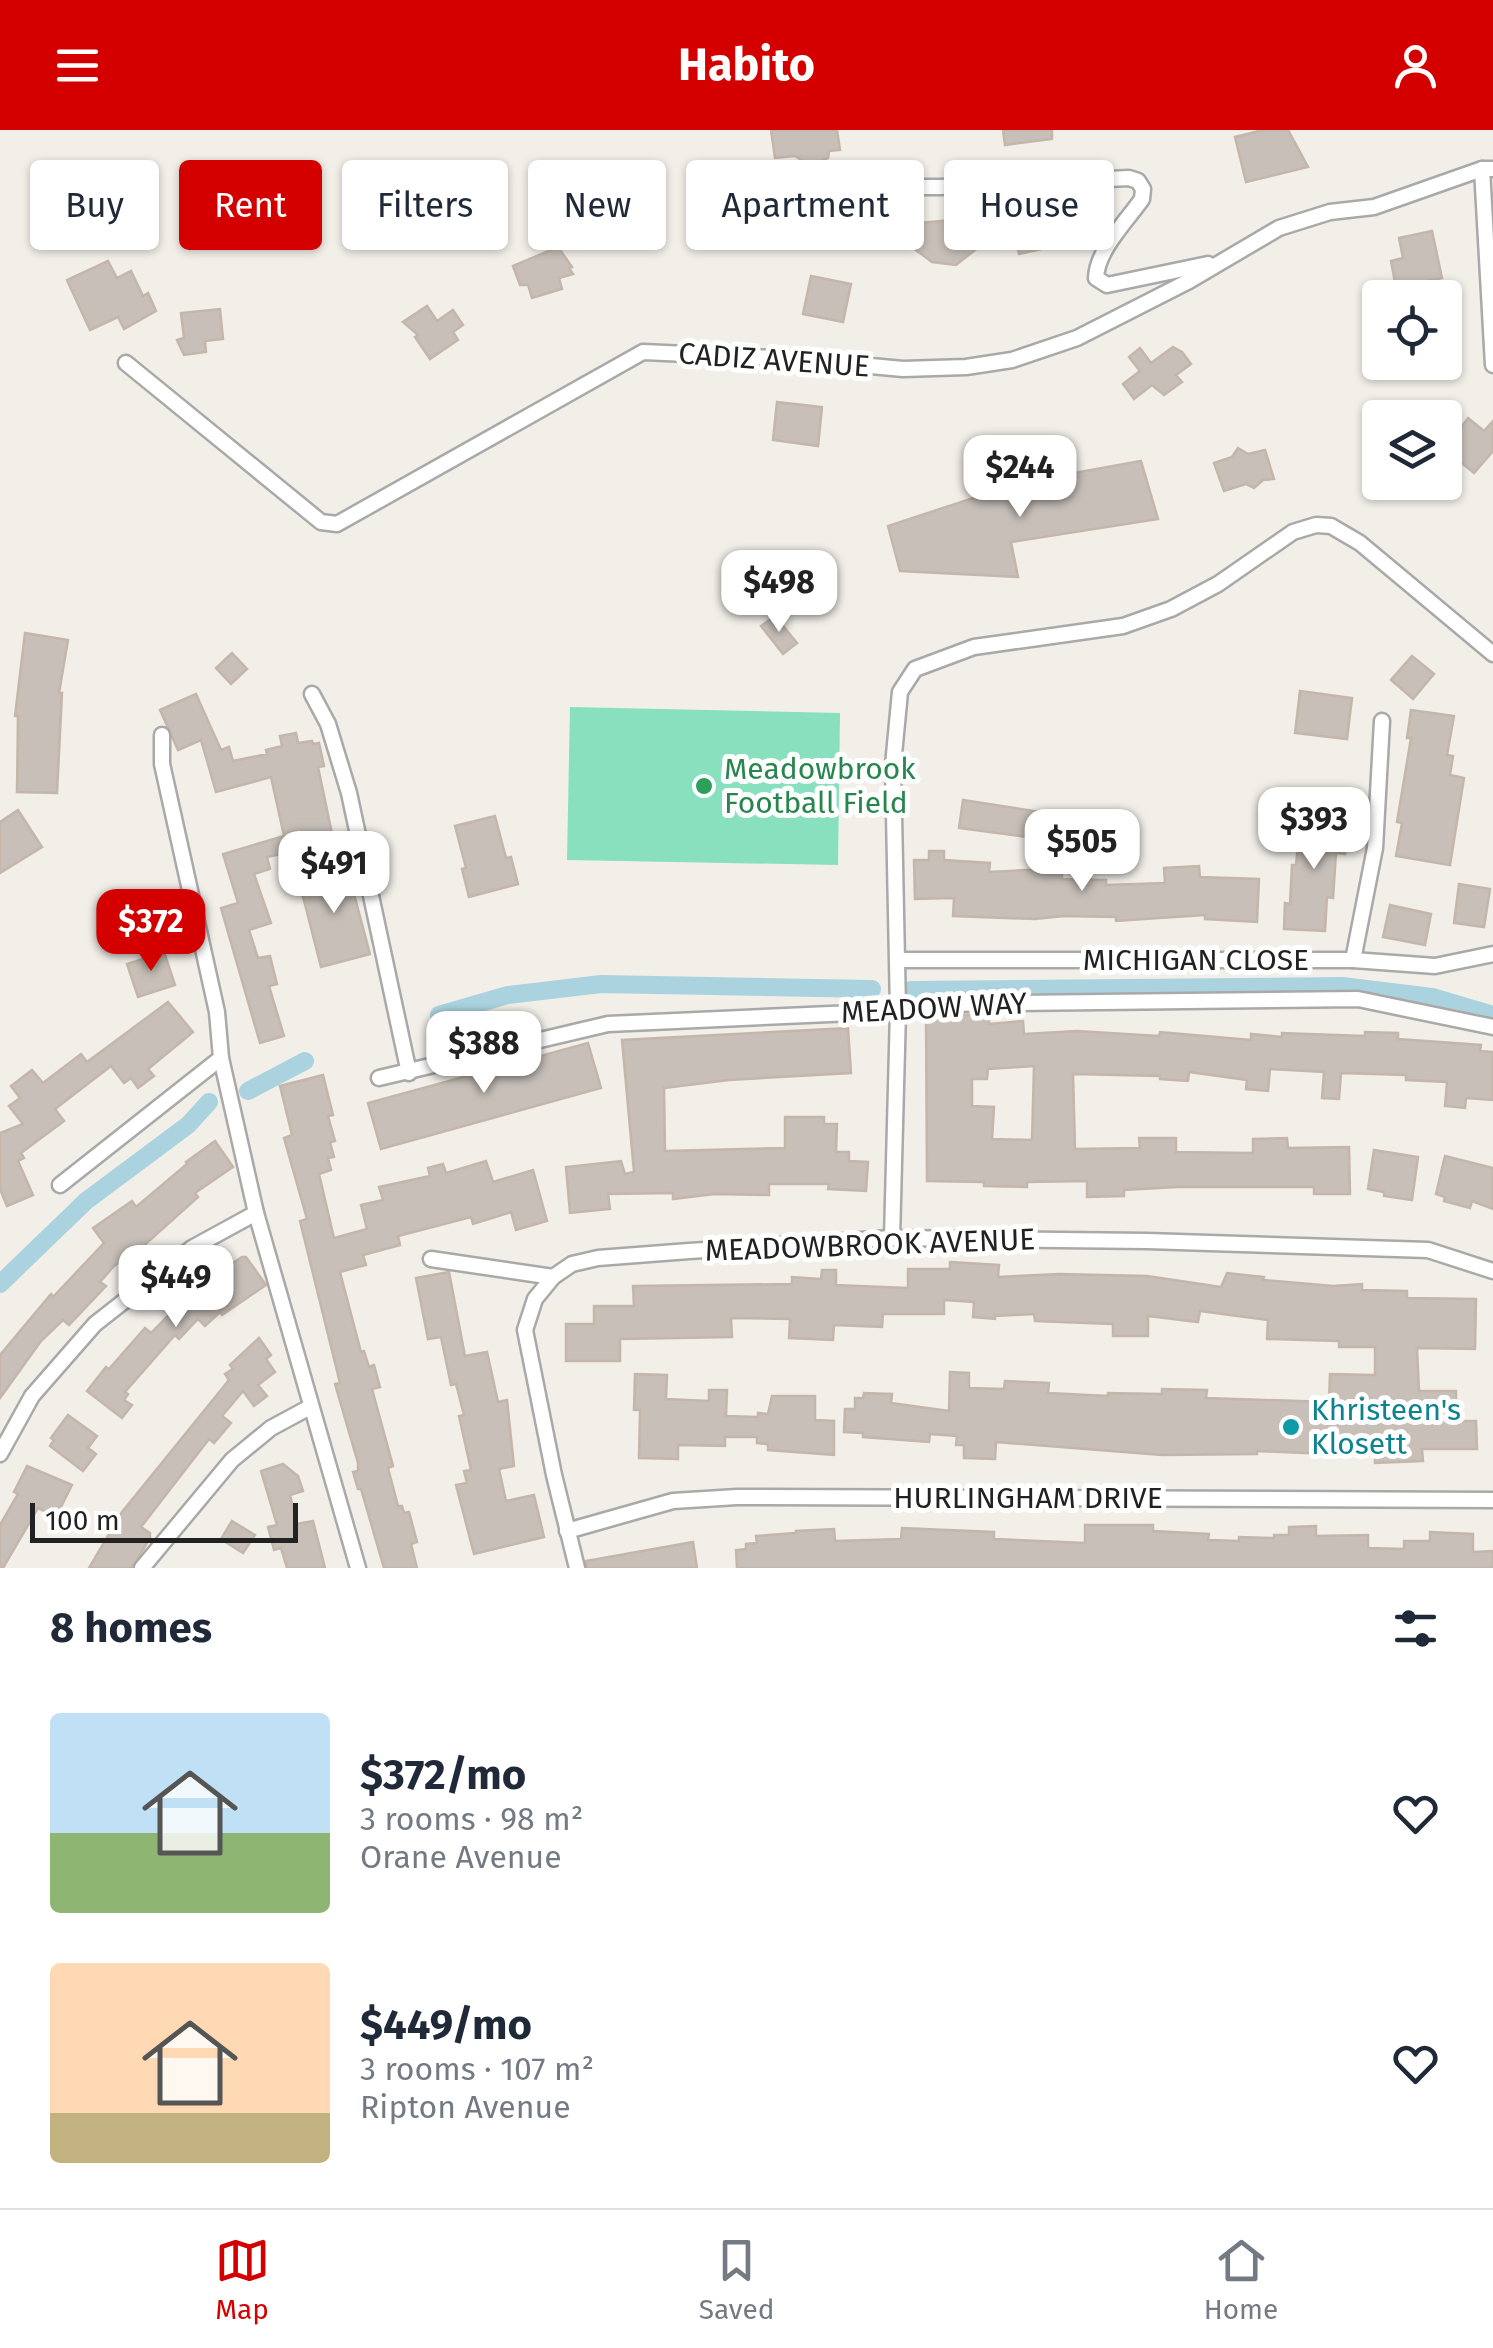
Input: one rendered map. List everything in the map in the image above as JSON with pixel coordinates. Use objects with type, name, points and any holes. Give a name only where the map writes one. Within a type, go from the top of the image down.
[{"type":"street","name":"CADIZ AVENUE","points":[[126,363],[321,522],[338,524],[643,352],[903,369],[966,368],[1012,360],[1077,338],[1189,281],[1279,228],[1330,212],[1374,207],[1488,169]]},
{"type":"street","points":[[1488,169],[1493,366]]},
{"type":"street","points":[[924,187],[1129,178],[1144,189],[1142,200],[1102,254],[1096,278],[1107,285],[1219,262]]},
{"type":"street","points":[[892,1238],[898,1011],[893,765],[900,692],[915,668],[974,647],[1123,626],[1172,609],[1218,584],[1293,532],[1316,525],[1331,526],[1360,543],[1493,654]]},
{"type":"street","points":[[312,694],[328,724],[349,793],[410,1073]]},
{"type":"street","points":[[1353,960],[1375,848],[1382,720]]},
{"type":"street","points":[[162,735],[162,764],[256,1212],[358,1568]]},
{"type":"street","name":"MICHIGAN CLOSE","points":[[898,960],[1353,960],[1435,966],[1493,954]]},
{"type":"street","name":"MEADOW WAY","points":[[379,1078],[608,1024],[898,1011],[932,1004],[1358,999],[1493,1027]]},
{"type":"street","points":[[60,1185],[221,1058]]},
{"type":"street","points":[[0,1454],[32,1396],[95,1324],[192,1248],[256,1212]]},
{"type":"street","name":"MEADOWBROOK AVENUE","points":[[553,1277],[572,1264],[598,1258],[892,1238],[1428,1250],[1493,1271]]},
{"type":"street","points":[[431,1259],[553,1277],[536,1299],[525,1330],[578,1568]]},
{"type":"street","points":[[142,1568],[232,1460],[271,1428],[310,1407]]},
{"type":"street","name":"HURLINGHAM DRIVE","points":[[567,1530],[674,1501],[737,1497],[1493,1500]]},
{"type":"green space","name":"Meadowbrook Football Field","points":[[570,707],[840,713],[838,865],[567,860]]},
{"type":"building","points":[[771,130],[837,130],[840,150],[829,151],[824,160],[775,158]]},
{"type":"building","points":[[1003,130],[1052,130],[1052,139],[1005,145]]},
{"type":"building","points":[[1263,130],[1288,130],[1308,167],[1246,182],[1235,137]]},
{"type":"building","points":[[944,221],[944,250],[975,250],[956,265],[932,262],[916,250],[924,250],[924,223]]},
{"type":"building","points":[[1432,231],[1442,278],[1395,280],[1391,261],[1403,258],[1399,238]]},
{"type":"building","points":[[560,250],[573,274],[559,278],[562,289],[532,298],[528,285],[520,285],[513,266]]},
{"type":"building","points":[[108,261],[117,278],[131,271],[143,296],[148,293],[156,311],[124,329],[118,317],[90,330],[67,280]]},
{"type":"building","points":[[811,276],[851,284],[843,322],[803,314]]},
{"type":"building","points":[[427,306],[437,321],[453,310],[463,325],[453,332],[458,340],[430,359],[415,337],[418,335],[403,322]]},
{"type":"building","points":[[220,309],[223,339],[205,341],[206,352],[184,355],[177,340],[184,338],[181,313]]},
{"type":"building","points":[[1173,347],[1191,364],[1176,375],[1182,382],[1164,395],[1152,385],[1134,399],[1123,384],[1140,371],[1129,357],[1140,348],[1151,363]]},
{"type":"building","points":[[777,402],[822,407],[818,446],[773,440]]},
{"type":"building","points":[[1468,418],[1484,431],[1493,421],[1493,451],[1474,473],[1462,463],[1462,426]]},
{"type":"building","points":[[1238,448],[1248,454],[1265,450],[1274,479],[1263,480],[1254,488],[1246,484],[1224,491],[1214,463],[1232,457]]},
{"type":"building","points":[[1141,461],[1158,519],[1011,542],[1018,577],[900,571],[888,526],[1019,483]]},
{"type":"building","points":[[775,616],[797,643],[783,654],[761,626]]},
{"type":"building","points":[[25,633],[68,640],[59,693],[57,793],[17,792],[15,716]]},
{"type":"building","points":[[232,653],[247,669],[231,684],[216,668]]},
{"type":"building","points":[[1412,656],[1434,674],[1413,699],[1391,680]]},
{"type":"building","points":[[1300,691],[1352,698],[1347,739],[1295,733]]},
{"type":"building","points":[[196,694],[221,750],[229,747],[233,761],[267,754],[266,750],[282,746],[280,736],[296,733],[298,743],[319,743],[324,766],[318,767],[334,843],[267,857],[270,869],[254,874],[271,923],[249,930],[258,958],[270,956],[277,984],[269,986],[284,1036],[260,1043],[221,908],[238,903],[223,854],[284,836],[271,777],[216,792],[201,740],[178,750],[160,710]]},
{"type":"building","points":[[1411,710],[1454,716],[1447,755],[1453,756],[1450,775],[1464,778],[1450,865],[1396,856]]},
{"type":"building","points":[[963,800],[1053,814],[1050,840],[959,828]]},
{"type":"building","points":[[18,810],[42,847],[0,873],[0,822]]},
{"type":"building","points":[[495,816],[506,858],[511,857],[518,884],[469,897],[455,826]]},
{"type":"building","points":[[1301,816],[1348,821],[1345,854],[1336,853],[1333,898],[1327,897],[1325,931],[1284,929]]},
{"type":"building","points":[[929,851],[944,851],[944,860],[990,863],[989,872],[1062,868],[1062,879],[1106,880],[1106,885],[1165,883],[1164,868],[1199,866],[1200,877],[1259,879],[1257,922],[1205,919],[1205,915],[1116,921],[1116,917],[953,916],[954,898],[915,899],[914,860],[929,860]]},
{"type":"building","points":[[346,864],[370,954],[321,967],[298,877]]},
{"type":"building","points":[[1459,884],[1490,889],[1484,927],[1454,923]]},
{"type":"building","points":[[1390,905],[1431,914],[1425,945],[1383,937]]},
{"type":"building","points":[[164,952],[175,985],[138,997],[127,964]]},
{"type":"building","points":[[168,1002],[193,1032],[148,1069],[154,1076],[138,1088],[131,1078],[124,1083],[111,1066],[55,1109],[64,1121],[21,1153],[24,1158],[18,1161],[33,1195],[7,1206],[0,1189],[0,1133],[23,1124],[9,1106],[20,1098],[11,1086],[32,1070],[43,1083],[81,1054],[87,1062]]},
{"type":"building","points":[[926,1016],[989,1016],[989,1024],[1023,1021],[1024,1034],[1077,1031],[1159,1036],[1160,1032],[1251,1040],[1251,1034],[1365,1036],[1365,1032],[1398,1033],[1398,1039],[1481,1045],[1480,1051],[1493,1052],[1493,1100],[1466,1098],[1465,1108],[1445,1106],[1447,1082],[1406,1080],[1406,1075],[1341,1073],[1339,1099],[1322,1098],[1324,1072],[1270,1069],[1268,1091],[1246,1089],[1247,1080],[1189,1072],[1188,1081],[1160,1076],[1073,1074],[1075,1149],[1140,1148],[1139,1138],[1176,1138],[1176,1152],[1253,1153],[1253,1139],[1287,1138],[1288,1148],[1349,1147],[1350,1194],[1314,1194],[1314,1187],[1177,1187],[1124,1190],[1124,1196],[1087,1197],[1087,1181],[1027,1182],[1027,1187],[927,1181]],"holes":[[[1034,1066],[1032,1140],[992,1139],[994,1107],[972,1106],[972,1079],[987,1079],[988,1069]]]},
{"type":"building","points":[[848,1028],[851,1073],[664,1088],[665,1151],[785,1148],[785,1117],[824,1117],[824,1124],[837,1124],[836,1152],[849,1152],[849,1161],[868,1162],[866,1191],[828,1189],[829,1184],[769,1184],[769,1195],[715,1194],[673,1199],[673,1193],[608,1194],[610,1209],[570,1213],[566,1167],[621,1161],[625,1174],[634,1172],[622,1040]]},
{"type":"building","points":[[588,1043],[601,1088],[381,1149],[368,1103]]},
{"type":"building","points":[[323,1075],[335,1141],[330,1142],[334,1157],[328,1158],[331,1170],[319,1174],[334,1238],[367,1229],[361,1205],[383,1200],[379,1187],[430,1176],[428,1168],[443,1164],[446,1173],[486,1161],[493,1182],[533,1170],[547,1221],[516,1230],[511,1212],[473,1224],[471,1217],[398,1236],[400,1245],[363,1255],[366,1265],[340,1272],[361,1352],[364,1351],[369,1367],[374,1365],[380,1387],[372,1389],[393,1466],[388,1468],[398,1506],[402,1506],[404,1513],[409,1512],[417,1542],[411,1544],[417,1568],[384,1568],[358,1489],[353,1472],[358,1471],[358,1463],[335,1384],[340,1383],[300,1221],[307,1219],[284,1138],[292,1135],[280,1086]]},
{"type":"building","points":[[215,1141],[233,1167],[195,1193],[198,1197],[141,1248],[145,1253],[130,1263],[127,1258],[114,1266],[100,1282],[106,1286],[69,1325],[63,1320],[41,1341],[0,1398],[0,1355],[51,1294],[53,1297],[104,1243],[93,1228],[132,1201],[136,1207]]},
{"type":"building","points":[[1374,1150],[1418,1157],[1412,1200],[1368,1189]]},
{"type":"building","points":[[1445,1156],[1493,1168],[1493,1209],[1472,1201],[1470,1208],[1444,1201],[1445,1197],[1436,1194]]},
{"type":"building","points":[[246,1257],[266,1285],[222,1315],[220,1312],[205,1326],[198,1319],[179,1339],[175,1335],[125,1392],[128,1394],[124,1400],[132,1405],[122,1418],[87,1391],[145,1328],[151,1333],[195,1288]]},
{"type":"building","points":[[950,1262],[999,1265],[998,1277],[1147,1276],[1221,1287],[1227,1273],[1333,1286],[1362,1284],[1362,1290],[1407,1291],[1407,1298],[1476,1299],[1475,1349],[1417,1348],[1419,1391],[1456,1391],[1456,1421],[1476,1421],[1477,1449],[1422,1449],[1423,1461],[1375,1463],[1375,1456],[1257,1451],[1162,1455],[996,1442],[995,1459],[964,1458],[964,1445],[956,1445],[957,1436],[930,1434],[929,1442],[844,1432],[845,1409],[855,1409],[855,1398],[863,1398],[864,1393],[892,1394],[891,1403],[949,1411],[950,1372],[969,1373],[969,1388],[1004,1389],[1005,1381],[1049,1383],[1048,1393],[1108,1396],[1162,1394],[1162,1389],[1207,1390],[1206,1398],[1329,1402],[1330,1374],[1375,1375],[1375,1347],[1339,1347],[1339,1341],[1267,1339],[1268,1320],[1200,1311],[1198,1322],[1148,1316],[1148,1336],[1113,1336],[1113,1324],[1035,1321],[1034,1314],[995,1319],[973,1317],[974,1302],[944,1300],[944,1314],[883,1314],[882,1327],[834,1325],[833,1340],[789,1338],[790,1319],[731,1318],[732,1337],[620,1339],[620,1361],[566,1361],[566,1324],[594,1324],[594,1306],[634,1306],[633,1286],[792,1284],[792,1277],[821,1279],[822,1270],[836,1270],[836,1285],[908,1288],[908,1269],[950,1269]]},
{"type":"building","points":[[449,1272],[465,1356],[487,1352],[498,1402],[507,1400],[514,1466],[499,1469],[506,1501],[534,1495],[544,1537],[474,1554],[456,1485],[467,1483],[464,1471],[471,1470],[459,1416],[464,1415],[456,1384],[451,1385],[441,1337],[428,1339],[416,1278]]},
{"type":"building","points":[[259,1338],[271,1355],[266,1359],[275,1372],[258,1385],[267,1396],[254,1406],[243,1391],[222,1416],[231,1423],[214,1443],[209,1439],[141,1527],[150,1533],[150,1538],[132,1568],[89,1568],[122,1512],[229,1380],[225,1374],[233,1369],[230,1365]]},
{"type":"building","points":[[635,1374],[667,1375],[666,1399],[709,1401],[709,1390],[727,1390],[726,1416],[768,1414],[772,1396],[815,1396],[815,1420],[834,1421],[834,1455],[768,1450],[768,1444],[757,1443],[757,1437],[725,1437],[725,1446],[678,1445],[678,1459],[639,1458],[640,1410],[634,1410]]},
{"type":"building","points":[[68,1415],[97,1436],[88,1448],[96,1454],[83,1471],[50,1446],[54,1440],[51,1438]]},
{"type":"building","points":[[283,1464],[298,1476],[303,1491],[290,1495],[297,1524],[313,1521],[325,1568],[287,1568],[281,1548],[274,1550],[268,1527],[277,1525],[261,1471]]},
{"type":"building","points":[[27,1466],[72,1485],[53,1515],[38,1508],[0,1568],[0,1525],[18,1494],[14,1492]]},
{"type":"building","points":[[232,1521],[255,1535],[243,1553],[221,1539]]},
{"type":"building","points":[[1085,1525],[1153,1525],[1153,1531],[1209,1534],[1208,1540],[1239,1541],[1239,1537],[1289,1535],[1289,1527],[1316,1526],[1316,1536],[1368,1535],[1368,1548],[1404,1549],[1404,1541],[1430,1541],[1430,1532],[1473,1534],[1473,1552],[1493,1551],[1493,1568],[737,1568],[736,1550],[757,1543],[756,1536],[796,1531],[834,1529],[835,1541],[901,1539],[902,1528],[994,1532],[994,1539],[1085,1543]]},
{"type":"building","points":[[693,1542],[697,1568],[587,1568],[586,1561]]},
{"type":"waterway","points":[[439,1015],[508,995],[601,984],[872,989]]},
{"type":"waterway","points":[[910,990],[1342,986],[1432,997],[1493,1015]]},
{"type":"waterway","points":[[248,1091],[305,1061]]},
{"type":"waterway","points":[[0,1284],[86,1201],[188,1125],[209,1102]]},
{"type":"place","name":"Meadowbrook Football Field","points":[[704,786]]},
{"type":"place","name":"Khristeen's Klosett","points":[[1291,1427]]}]
